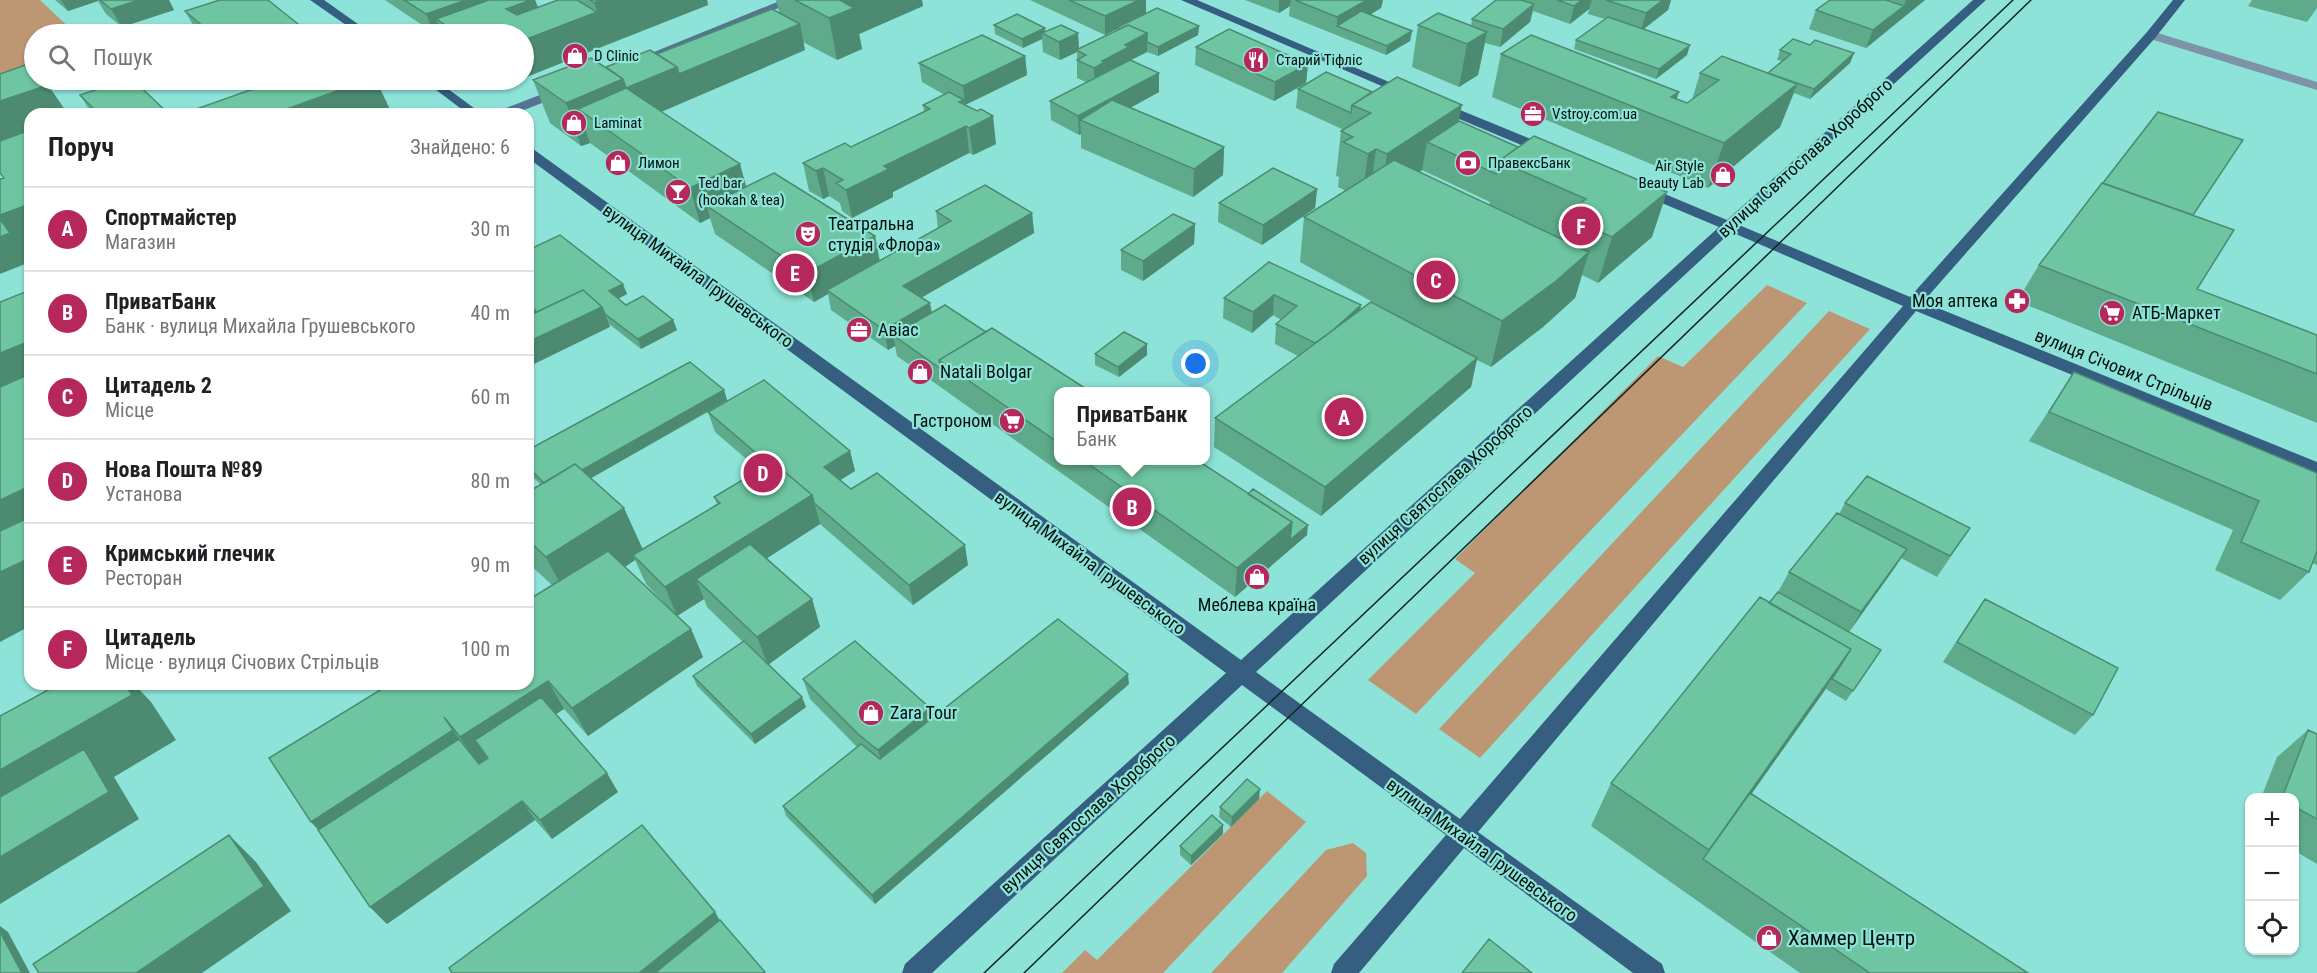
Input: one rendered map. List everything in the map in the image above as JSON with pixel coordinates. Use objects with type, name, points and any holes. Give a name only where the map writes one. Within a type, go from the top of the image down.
[{"type":"main road","points":[[316,0],[351,24]]},
{"type":"main road","points":[[1187,0],[1563,157]]},
{"type":"main road","name":"вулиця Святослава Хороброго","points":[[914,973],[1729,226],[1980,0]]},
{"type":"main road","points":[[1343,973],[1913,304],[2151,35],[2179,0]]},
{"type":"main road","points":[[443,90],[468,108]]},
{"type":"main road","name":"вулиця Михайла Грушевського","points":[[534,156],[1653,973]]},
{"type":"main road","name":"вулиця Січових Стрільців","points":[[1628,184],[1913,304],[2317,469]]},
{"type":"street","points":[[622,67],[792,0]]},
{"type":"street","points":[[2151,35],[2317,86]]},
{"type":"street","points":[[518,108],[578,84]]},
{"type":"shaded area","points":[[0,0],[40,0],[65,24],[24,24],[24,67],[0,75]]},
{"type":"shaded area","points":[[1767,285],[1807,303],[1416,714],[1368,680],[1475,573],[1455,559],[1658,356],[1683,367]]},
{"type":"shaded area","points":[[1829,311],[1870,329],[1480,758],[1439,729]]},
{"type":"shaded area","points":[[1267,791],[1306,822],[1163,973],[1062,973],[1085,950],[1097,960]]},
{"type":"shaded area","points":[[1353,843],[1366,853],[1367,876],[1282,973],[1211,973],[1326,850]]},
{"type":"building","points":[[100,0],[139,0],[111,9]]},
{"type":"building","points":[[220,0],[268,0],[298,24],[200,24],[185,11]]},
{"type":"building","points":[[404,0],[466,0],[426,14]]},
{"type":"building","points":[[489,0],[531,0],[506,9],[517,15],[558,0],[577,0],[597,12],[534,36],[534,24],[444,24],[436,19]]},
{"type":"building","points":[[795,0],[840,0],[854,8],[829,18]]},
{"type":"building","points":[[1069,0],[1139,0],[1105,16]]},
{"type":"building","points":[[1295,0],[1367,0],[1337,17]]},
{"type":"building","points":[[1496,0],[1521,0],[1534,4],[1503,29],[1472,19]]},
{"type":"building","points":[[1557,0],[1582,0],[1574,6]]},
{"type":"building","points":[[1606,0],[1663,0],[1646,13]]},
{"type":"building","points":[[1830,0],[1886,0],[1904,6],[1873,30],[1816,10]]},
{"type":"building","points":[[1157,8],[1199,26],[1158,47],[1147,42],[1147,33],[1128,25],[1116,28]]},
{"type":"building","points":[[772,9],[800,24],[679,74],[677,67],[657,54]]},
{"type":"building","points":[[1361,11],[1412,31],[1387,46],[1337,26]]},
{"type":"building","points":[[1438,13],[1487,32],[1467,44],[1418,25]]},
{"type":"building","points":[[1017,14],[1045,28],[1022,39],[994,25]]},
{"type":"building","points":[[1608,17],[1690,45],[1659,69],[1576,40]]},
{"type":"building","points":[[1061,25],[1078,33],[1059,42],[1042,33]]},
{"type":"building","points":[[1128,25],[1147,33],[1125,45],[1129,47],[1102,61],[1105,62],[1094,68],[1077,60],[1086,55],[1076,50]]},
{"type":"building","points":[[1229,29],[1308,64],[1275,82],[1196,47]]},
{"type":"building","points":[[982,35],[1025,56],[963,86],[919,63]]},
{"type":"building","points":[[1531,35],[1679,92],[1671,97],[1687,103],[1719,80],[1700,73],[1722,56],[1797,84],[1724,143],[1501,54]]},
{"type":"building","points":[[1793,39],[1810,45],[1815,40],[1854,53],[1814,89],[1768,73],[1791,54],[1780,50]]},
{"type":"building","points":[[650,50],[677,67],[626,88],[623,79],[606,67]]},
{"type":"building","points":[[591,58],[623,79],[566,103],[534,80]]},
{"type":"building","points":[[1130,60],[1159,73],[1078,116],[1050,101]]},
{"type":"building","points":[[24,65],[24,90],[33,90],[0,101],[0,74]]},
{"type":"building","points":[[1326,72],[1372,92],[1352,105],[1351,113],[1298,89]]},
{"type":"building","points":[[1397,77],[1462,105],[1387,154],[1376,149],[1368,154],[1343,142],[1353,137],[1341,131],[1371,113],[1352,105]]},
{"type":"building","points":[[626,88],[740,164],[690,188],[578,109]]},
{"type":"building","points":[[95,90],[144,90],[163,108],[93,108],[80,95]]},
{"type":"building","points":[[250,90],[339,90],[290,108],[199,108]]},
{"type":"building","points":[[949,92],[964,100],[959,102],[977,111],[981,109],[993,116],[969,128],[966,126],[884,166],[889,169],[846,190],[836,183],[843,180],[823,168],[816,171],[803,163],[845,143],[851,147],[930,109],[923,105]]},
{"type":"building","points":[[1112,100],[1224,147],[1194,169],[1080,120]]},
{"type":"building","points":[[2158,112],[2243,140],[2193,215],[2103,183]]},
{"type":"building","points":[[1459,121],[1518,147],[1499,161],[1496,174],[1427,142]]},
{"type":"building","points":[[24,132],[24,206],[0,215],[0,179],[4,178],[0,173],[0,141]]},
{"type":"building","points":[[1534,136],[1667,192],[1612,237],[1564,216],[1586,199],[1499,161]]},
{"type":"building","points":[[1394,160],[1589,252],[1556,281],[1502,321],[1304,217]]},
{"type":"building","points":[[1273,168],[1317,189],[1263,225],[1219,203]]},
{"type":"building","points":[[774,173],[875,236],[807,273],[707,206]]},
{"type":"building","points":[[2102,183],[2234,230],[2197,289],[2317,335],[2317,374],[2039,265]]},
{"type":"building","points":[[985,185],[1032,213],[903,286],[930,303],[884,330],[827,290],[951,221],[936,211]]},
{"type":"building","points":[[1173,214],[1195,224],[1143,261],[1121,250]]},
{"type":"building","points":[[0,219],[10,233],[0,237]]},
{"type":"building","points":[[560,235],[623,284],[609,291],[626,305],[643,296],[673,320],[638,339],[605,314],[602,307],[583,290],[537,312],[534,309],[534,247]]},
{"type":"building","points":[[1269,262],[1361,305],[1315,343],[1276,324],[1297,306],[1274,295],[1253,312],[1224,298]]},
{"type":"building","points":[[583,290],[602,307],[534,339],[534,313]]},
{"type":"building","points":[[24,292],[24,343],[0,353],[0,302]]},
{"type":"building","points":[[1371,302],[1477,358],[1325,487],[1215,418]]},
{"type":"building","points":[[945,305],[986,332],[939,360],[941,369],[893,335]]},
{"type":"building","points":[[992,328],[1083,387],[1054,387],[1054,440],[939,360]]},
{"type":"building","points":[[1124,332],[1147,344],[1118,367],[1095,354]]},
{"type":"building","points":[[690,362],[724,390],[582,470],[575,464],[544,483],[534,473],[534,447]]},
{"type":"building","points":[[2074,372],[2317,473],[2317,551],[2309,572],[2241,542],[2259,501],[2049,412]]},
{"type":"building","points":[[24,377],[24,489],[0,500],[0,387]]},
{"type":"building","points":[[764,380],[850,451],[824,467],[851,489],[877,473],[965,545],[909,585],[814,503],[812,495],[773,462],[769,464],[708,412]]},
{"type":"building","points":[[773,462],[812,495],[665,587],[633,555],[720,503],[714,497]]},
{"type":"building","points":[[575,464],[624,508],[546,557],[534,546],[534,488]]},
{"type":"building","points":[[1090,465],[1205,465],[1292,522],[1237,568]]},
{"type":"building","points":[[1867,476],[1970,528],[1950,556],[1845,503]]},
{"type":"building","points":[[1253,489],[1308,525],[1290,540],[1292,522],[1248,494]]},
{"type":"building","points":[[1837,513],[1907,549],[1861,612],[1789,572]]},
{"type":"building","points":[[24,520],[24,561],[0,572],[0,531]]},
{"type":"building","points":[[750,544],[812,599],[757,637],[696,579]]},
{"type":"building","points":[[608,551],[691,629],[572,708],[548,681],[534,690],[534,596]]},
{"type":"building","points":[[1778,592],[1881,650],[1853,691],[1832,679],[1851,649],[1769,603]]},
{"type":"building","points":[[1760,597],[1851,649],[1709,850],[1611,783]]},
{"type":"building","points":[[1985,599],[2118,668],[2093,715],[1957,642]]},
{"type":"building","points":[[1058,619],[1128,674],[872,895],[783,806],[861,744],[880,759]]},
{"type":"building","points":[[744,641],[802,697],[751,734],[693,676]]},
{"type":"building","name":"Zara Tour","points":[[855,641],[930,708],[878,750],[858,734],[803,679]]},
{"type":"building","points":[[48,690],[129,690],[132,695],[0,770],[0,716]]},
{"type":"building","points":[[380,690],[534,690],[460,737],[444,717],[453,730],[311,822],[269,758]]},
{"type":"building","points":[[541,697],[607,773],[540,820],[522,801],[370,907],[318,830],[459,739],[479,764],[488,758],[475,740]]},
{"type":"building","points":[[2308,730],[2317,734],[2317,819],[2299,809],[2299,793],[2284,793]]},
{"type":"building","points":[[84,749],[109,792],[0,857],[0,797]]},
{"type":"building","points":[[1247,779],[1260,789],[1232,817],[1220,807]]},
{"type":"building","points":[[1750,793],[2028,973],[1870,973],[1703,859]]},
{"type":"building","points":[[1212,815],[1223,825],[1191,856],[1180,846]]},
{"type":"building","points":[[642,825],[715,912],[639,973],[452,973],[449,968]]},
{"type":"building","points":[[229,835],[264,886],[136,973],[39,973],[33,964]]},
{"type":"building","points":[[720,920],[765,972],[655,973]]},
{"type":"building","points":[[0,932],[22,973],[0,973]]},
{"type":"building","points":[[1489,939],[1532,973],[1462,973]]},
{"type":"tram line","points":[[984,973],[2013,0]]},
{"type":"tram line","points":[[1024,973],[2031,0]]},
{"type":"place","name":"D Clinic","points":[[575,56]]},
{"type":"place","name":"Старий Тіфліс","points":[[1256,60]]},
{"type":"place","name":"Vstroy.com.ua","points":[[1533,114]]},
{"type":"place","name":"Laminat","points":[[574,123]]},
{"type":"place","name":"Лимон","points":[[618,163]]},
{"type":"place","name":"ПравексБанк","points":[[1468,163]]},
{"type":"place","name":"Air Style Beauty Lab","points":[[1723,175]]},
{"type":"place","name":"Ted bar (hookah & tea)","points":[[678,192]]},
{"type":"place","name":"Цитадель","points":[[1581,226]]},
{"type":"place","name":"Театральна студія «Флора»","points":[[808,234]]},
{"type":"place","name":"Кримський глечик","points":[[795,273]]},
{"type":"place","name":"Цитадель 2","points":[[1436,280]]},
{"type":"place","name":"Моя аптека","points":[[2017,301]]},
{"type":"place","name":"АТБ-Маркет","points":[[2112,313]]},
{"type":"place","name":"Авіас","points":[[859,330]]},
{"type":"place","name":"Natali Bolgar","points":[[920,372]]},
{"type":"place","name":"Спортмайстер","points":[[1344,417]]},
{"type":"place","name":"Гастроном","points":[[1012,421]]},
{"type":"place","name":"Нова Пошта №89","points":[[763,473]]},
{"type":"place","name":"ПриватБанк","points":[[1132,507]]},
{"type":"place","name":"Меблева країна","points":[[1257,577]]},
{"type":"place","name":"Zara Tour","points":[[871,713]]},
{"type":"place","name":"Хаммер Центр","points":[[1769,938]]}]
